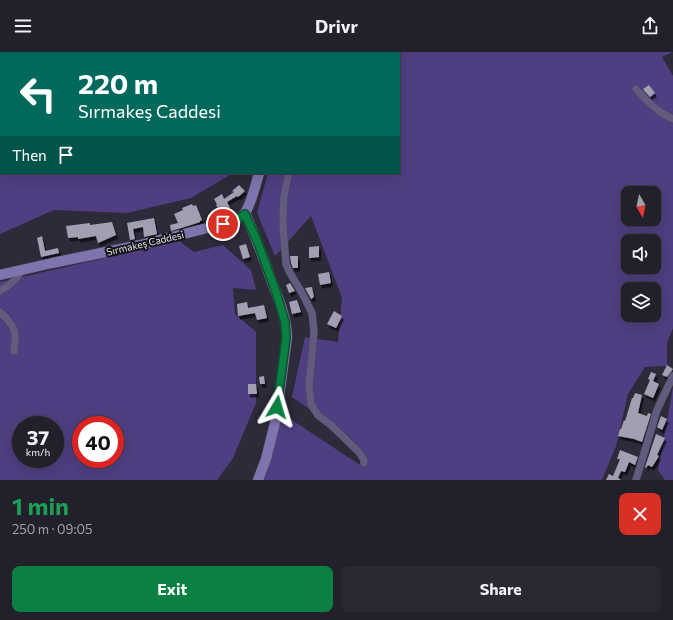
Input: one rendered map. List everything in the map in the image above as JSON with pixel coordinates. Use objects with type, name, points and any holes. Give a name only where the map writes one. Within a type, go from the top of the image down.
[{"type":"main road","points":[[258,480],[266,459],[276,419],[286,338],[285,322],[276,292],[258,243],[245,214],[259,174]]},
{"type":"main road","name":"Sırmakeş Caddesi","points":[[0,275],[52,262],[140,245],[234,221],[245,214]]},
{"type":"street","points":[[636,89],[655,109],[673,119]]},
{"type":"street","points":[[288,174],[283,214],[286,264],[312,314],[314,333],[309,386],[311,404],[318,415],[360,452],[364,463]]},
{"type":"street","points":[[0,290],[17,278],[22,270]]},
{"type":"street","points":[[0,312],[14,329],[14,351]]},
{"type":"street","points":[[636,480],[657,410],[673,376]]},
{"type":"shaded area","points":[[400,52],[673,52],[662,57],[673,76],[673,328],[667,343],[667,366],[645,367],[628,394],[616,446],[602,480],[261,480],[278,424],[289,418],[363,467],[352,439],[292,397],[305,337],[338,342],[342,298],[311,216],[275,256],[257,213],[268,174],[400,174]]},
{"type":"shaded area","points":[[0,174],[230,174],[191,198],[127,213],[54,210],[0,234]]},
{"type":"shaded area","points":[[179,241],[194,252],[223,245],[251,270],[256,290],[233,288],[235,314],[256,332],[256,403],[233,458],[217,480],[0,480],[0,282]]},
{"type":"shaded area","points":[[673,387],[673,480],[665,480],[658,470]]},
{"type":"building","points":[[649,85],[655,93],[650,97],[643,89]]},
{"type":"building","points":[[239,185],[245,191],[238,197],[237,196],[227,202],[230,208],[221,214],[214,199],[222,194],[224,199],[234,192],[232,191]]},
{"type":"building","points":[[192,204],[193,206],[196,205],[202,220],[200,222],[171,231],[170,225],[178,223],[174,214],[183,210],[182,208]]},
{"type":"building","points":[[154,218],[157,234],[144,237],[143,227],[133,229],[135,239],[130,240],[127,223]]},
{"type":"building","points":[[112,222],[116,235],[98,243],[96,236],[78,239],[78,237],[68,238],[66,226]]},
{"type":"building","points":[[42,236],[45,251],[58,248],[59,253],[41,257],[37,238]]},
{"type":"building","points":[[246,244],[250,257],[243,259],[239,246]]},
{"type":"building","points":[[319,246],[319,257],[309,258],[309,247]]},
{"type":"building","points":[[290,256],[298,256],[298,268],[293,268]]},
{"type":"building","points":[[329,272],[331,283],[320,285],[318,274]]},
{"type":"building","points":[[290,283],[295,291],[289,293],[286,285]]},
{"type":"building","points":[[312,287],[314,297],[311,299],[305,288]]},
{"type":"building","points":[[297,300],[301,312],[292,314],[289,302]]},
{"type":"building","points":[[247,302],[248,308],[264,305],[267,318],[257,320],[255,313],[238,316],[237,304]]},
{"type":"building","points":[[334,311],[342,316],[336,328],[327,324]]},
{"type":"building","points":[[667,365],[673,369],[667,377],[662,375]]},
{"type":"building","points":[[651,372],[656,374],[653,381],[659,384],[653,398],[644,394],[650,380],[648,379]]},
{"type":"building","points":[[264,376],[265,384],[260,384],[259,377]]},
{"type":"building","points":[[248,384],[256,384],[257,394],[248,394]]},
{"type":"building","points":[[635,393],[642,395],[638,413],[647,416],[648,413],[651,414],[642,442],[618,436]]},
{"type":"building","points":[[661,416],[667,419],[662,430],[657,427]]},
{"type":"building","points":[[656,434],[665,438],[657,455],[659,456],[652,467],[648,465],[646,468],[645,467]]},
{"type":"building","points":[[620,450],[638,457],[635,465],[629,462],[625,472],[621,471],[618,478],[621,480],[606,480],[609,474],[613,476],[620,459],[617,459]]},
{"type":"route","points":[[223,224],[234,221],[245,214],[258,243],[285,322],[286,338],[277,407]]}]
